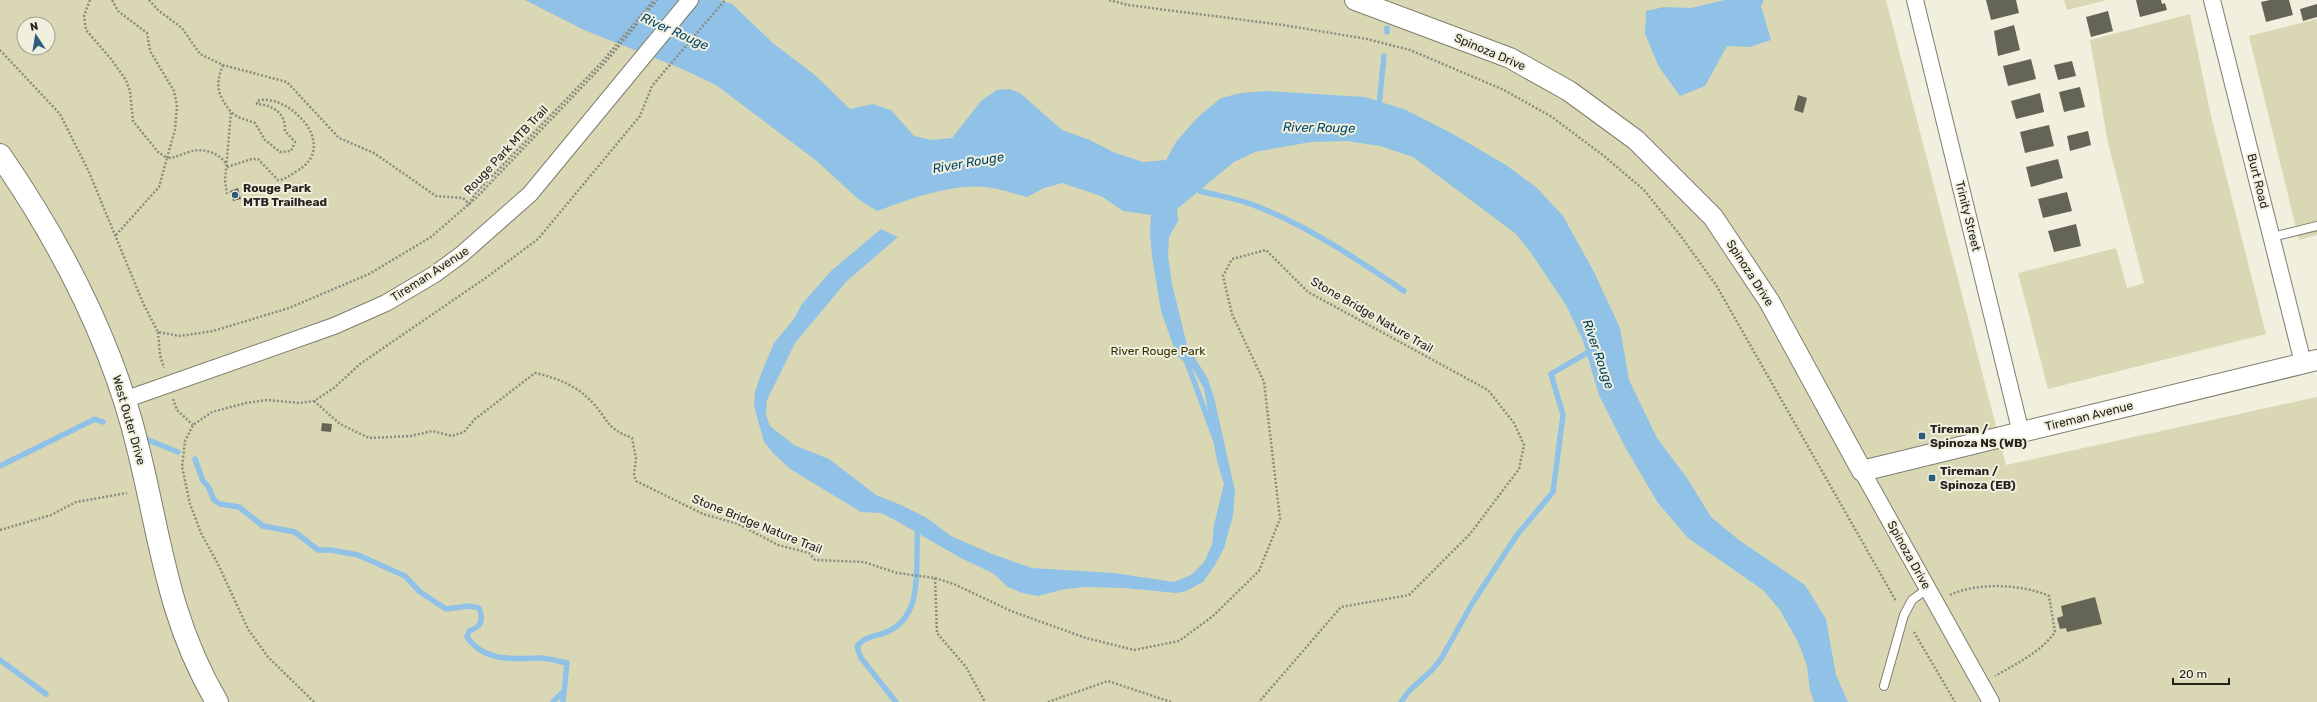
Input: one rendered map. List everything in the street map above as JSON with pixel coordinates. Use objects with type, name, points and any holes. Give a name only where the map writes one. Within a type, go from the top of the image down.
[{"type":"main road","name":"West Outer Drive","points":[[0,155],[29,198],[65,260],[96,326],[124,400],[139,451],[174,606],[188,646],[217,702]]},
{"type":"street","name":"Tireman Avenue","points":[[124,400],[334,326],[386,303],[435,274],[489,233],[530,194],[630,75],[690,0]]},
{"type":"street","name":"Spinoza Drive","points":[[1355,0],[1510,58],[1569,91],[1636,140],[1713,217],[1769,301],[1991,702]]},
{"type":"street","name":"Trinity Street","points":[[1914,0],[2021,433]]},
{"type":"street","name":"Burt Road","points":[[2212,0],[2272,236],[2310,361]]},
{"type":"street","name":"Tireman Avenue","points":[[1862,471],[2310,361]]},
{"type":"lane","points":[[2272,236],[2317,226]]},
{"type":"lane","points":[[1884,686],[1904,615],[1912,600],[1931,596]]},
{"type":"path","points":[[90,0],[84,16],[86,30],[111,59],[126,80],[130,91],[133,121],[158,152],[168,158],[176,158],[189,151],[212,152],[224,159],[227,167]]},
{"type":"path","points":[[112,0],[118,11],[147,33],[150,51],[174,91],[177,112],[175,130],[159,187],[116,235]]},
{"type":"path","name":"Rouge Park MTB Trail","points":[[149,0],[158,10],[182,28],[200,54],[223,64],[287,82],[338,138],[374,153],[436,196],[463,198],[469,204]]},
{"type":"path","points":[[603,63],[654,0]]},
{"type":"path","points":[[158,332],[180,336],[213,331],[288,308],[369,274],[431,237],[469,204],[603,63],[657,0]]},
{"type":"path","points":[[314,702],[268,657],[248,629],[218,564],[201,533],[190,504],[182,467],[185,441],[194,425],[212,412],[246,403],[267,400],[300,403],[314,401],[334,388],[360,364],[487,277],[538,239],[640,116],[652,86],[725,0]]},
{"type":"path","points":[[1109,0],[1128,5],[1359,38],[1410,50],[1504,90],[1552,117],[1604,156],[1644,190],[1680,235],[1716,286],[1820,472],[1955,702]]},
{"type":"path","points":[[0,50],[60,114],[89,172],[143,303],[158,332],[160,355]]},
{"type":"path","points":[[223,64],[218,75],[220,94],[231,112],[238,117],[255,123],[265,140],[280,152],[287,152],[294,149],[295,142],[285,131],[285,122],[278,111],[273,107],[256,103],[260,100],[283,104],[304,123],[314,137],[315,147],[309,162],[284,180],[278,180],[258,159],[252,159],[227,167]]},
{"type":"path","points":[[227,194],[225,181],[231,112]]},
{"type":"path","name":"Stone Bridge Nature Trail","points":[[314,401],[340,424],[369,438],[411,436],[432,431],[452,436],[464,432],[475,419],[535,373],[550,376],[570,384],[592,402],[612,429],[632,438],[636,458],[634,474],[636,481],[703,514],[738,524],[778,545],[809,553],[816,560],[864,562],[897,573],[935,578],[954,584],[1011,612],[1086,638],[1134,650],[1179,641],[1213,616],[1259,571],[1280,519],[1264,382],[1232,314],[1223,276],[1232,259],[1266,250],[1308,292],[1488,390],[1514,423],[1524,445],[1519,469],[1470,534],[1409,595],[1341,607],[1259,702]]},
{"type":"path","points":[[177,410],[194,425]]},
{"type":"path","points":[[0,530],[52,515],[76,502],[121,493],[148,492]]},
{"type":"path","points":[[935,578],[937,633],[966,667],[985,702]]},
{"type":"path","points":[[1931,596],[2008,585],[2033,588],[2049,596],[2055,632],[2047,644],[2021,662],[1981,684]]},
{"type":"path","points":[[1048,702],[1108,681],[1171,702]]},
{"type":"green space","name":"River Rouge Park","points":[[0,0],[1886,0],[2006,465],[2317,397],[2317,702],[0,702]]},
{"type":"green space","points":[[2064,0],[2107,0],[2067,10]]},
{"type":"green space","points":[[2190,14],[2211,116],[2266,334],[2048,389],[2018,273],[2116,248],[2127,288],[2144,283],[2108,143],[2090,40]]},
{"type":"green space","points":[[2317,19],[2317,235],[2299,240],[2249,36]]},
{"type":"water","name":"River Rouge","points":[[525,0],[719,0],[732,4],[774,44],[815,75],[850,109],[872,104],[891,110],[914,136],[932,140],[952,138],[981,101],[997,90],[1010,89],[1020,93],[1062,130],[1090,140],[1113,152],[1143,162],[1166,160],[1176,142],[1198,117],[1221,98],[1241,93],[1266,91],[1365,97],[1406,110],[1453,134],[1506,165],[1537,188],[1563,216],[1594,272],[1620,328],[1629,380],[1657,438],[1687,478],[1711,517],[1739,540],[1805,585],[1826,619],[1836,675],[1848,702],[1814,702],[1810,691],[1807,666],[1798,642],[1780,610],[1763,590],[1688,538],[1658,503],[1625,447],[1599,395],[1583,341],[1566,305],[1531,253],[1516,234],[1413,157],[1380,146],[1347,141],[1311,142],[1255,152],[1234,162],[1177,209],[1178,221],[1169,237],[1168,256],[1172,284],[1187,345],[1208,379],[1214,397],[1235,491],[1233,516],[1224,548],[1215,565],[1203,582],[1186,591],[1176,593],[1124,588],[1085,587],[1065,589],[1038,596],[1022,593],[1008,587],[994,574],[959,557],[895,520],[881,513],[861,512],[790,469],[773,453],[764,442],[754,406],[755,392],[774,343],[794,319],[802,304],[831,271],[881,229],[898,237],[847,281],[795,343],[767,400],[766,415],[770,426],[794,445],[829,459],[876,495],[927,518],[951,536],[992,554],[1032,568],[1114,573],[1174,582],[1191,575],[1204,562],[1212,545],[1214,525],[1224,484],[1217,461],[1204,389],[1193,369],[1177,356],[1161,311],[1152,257],[1150,233],[1151,215],[1123,211],[1101,196],[1062,183],[1044,188],[1027,197],[1001,190],[972,186],[944,190],[930,193],[877,211],[858,199],[818,162],[716,85],[680,68],[584,30]]},
{"type":"water","points":[[1725,0],[1764,0],[1761,6],[1771,40],[1750,47],[1727,46],[1705,86],[1680,96],[1659,67],[1645,34],[1646,11],[1664,7],[1691,8]]},
{"type":"building","points":[[1986,0],[2016,0],[2019,13],[1991,20]]},
{"type":"building","points":[[2136,0],[2161,0],[2162,4],[2165,3],[2167,10],[2140,17]]},
{"type":"building","points":[[2270,0],[2289,0],[2293,15],[2266,22],[2261,2]]},
{"type":"building","points":[[2317,4],[2317,17],[2303,21],[2300,9]]},
{"type":"building","points":[[2108,11],[2113,31],[2091,37],[2086,17]]},
{"type":"building","points":[[2014,25],[2020,50],[1998,56],[1994,31]]},
{"type":"building","points":[[2031,59],[2036,79],[2008,86],[2003,66]]},
{"type":"building","points":[[2072,61],[2076,76],[2058,80],[2054,65]]},
{"type":"building","points":[[2080,87],[2085,107],[2064,112],[2059,92]]},
{"type":"building","points":[[2040,93],[2044,112],[2016,119],[2011,101]]},
{"type":"building","points":[[1798,95],[1807,98],[1803,113],[1794,110]]},
{"type":"building","points":[[2049,125],[2054,146],[2025,153],[2020,132]]},
{"type":"building","points":[[2088,131],[2091,145],[2070,151],[2067,136]]},
{"type":"building","points":[[2058,159],[2063,178],[2031,187],[2026,167]]},
{"type":"building","name":"Rouge Park MTB Trailhead","points":[[238,188],[241,199],[233,201],[230,191]]},
{"type":"building","points":[[2067,192],[2072,211],[2043,218],[2038,199]]},
{"type":"building","points":[[2076,224],[2081,246],[2054,252],[2048,231]]},
{"type":"building","points":[[322,423],[332,424],[331,432],[321,431]]},
{"type":"building","points":[[2095,597],[2102,624],[2067,632],[2066,628],[2060,629],[2057,618],[2063,616],[2061,606]]},
{"type":"waterway","points":[[1379,105],[1384,56]]},
{"type":"waterway","points":[[1200,191],[1236,199],[1276,214],[1314,234],[1404,291]]},
{"type":"waterway","name":"River Rouge","points":[[1401,702],[1408,692],[1432,670],[1441,659],[1473,602],[1517,535],[1553,492],[1563,415],[1551,374],[1592,350]]},
{"type":"waterway","points":[[1185,357],[1216,441]]},
{"type":"waterway","points":[[0,466],[95,419],[103,422]]},
{"type":"waterway","points":[[143,438],[178,452]]},
{"type":"waterway","points":[[195,459],[203,481],[208,486],[214,500],[220,504],[239,507],[263,526],[295,532],[318,550],[331,550],[358,555],[405,576],[420,592],[446,609],[469,606],[479,608],[481,616],[479,625],[469,631],[467,637],[482,651],[490,655],[500,657],[519,659],[543,658],[567,663],[563,702]]},
{"type":"waterway","points":[[896,702],[861,658],[857,647],[867,638],[889,631],[901,623],[909,612],[916,585],[918,527]]},
{"type":"waterway","points":[[0,660],[46,694]]},
{"type":"waterway","points":[[553,702],[563,692]]},
{"type":"place","name":"Rouge Park MTB Trailhead","points":[[235,195]]},
{"type":"place","name":"Tireman / Spinoza NS (WB)","points":[[1922,436]]},
{"type":"place","name":"Tireman / Spinoza (EB)","points":[[1932,478]]}]
